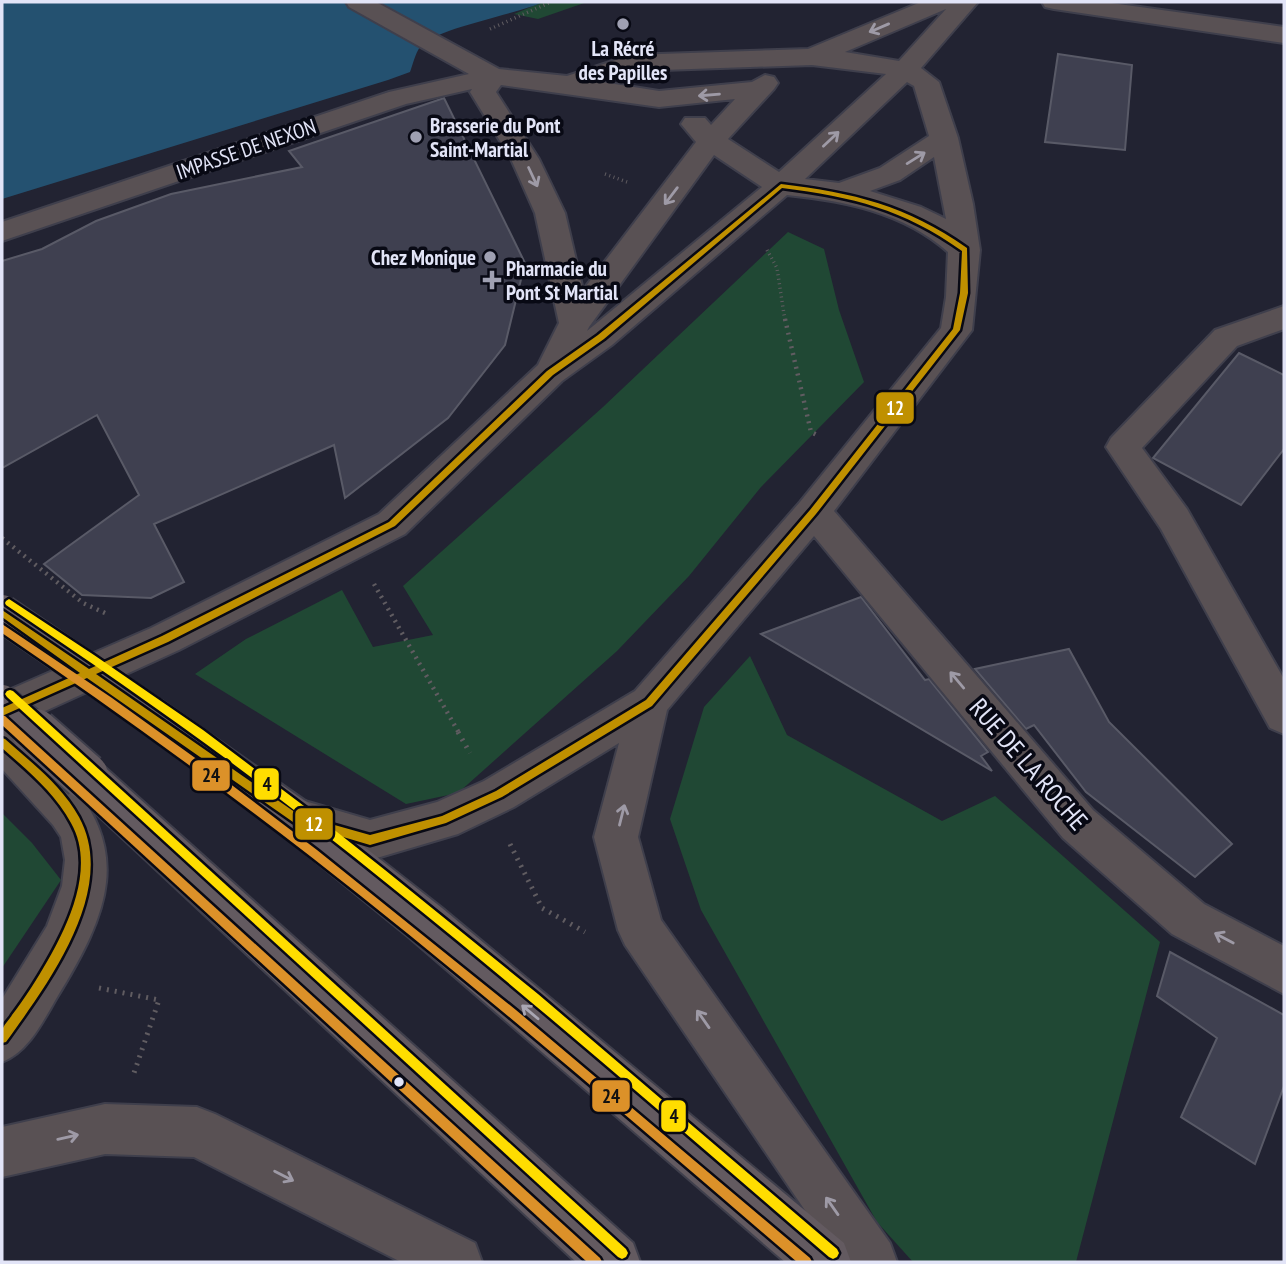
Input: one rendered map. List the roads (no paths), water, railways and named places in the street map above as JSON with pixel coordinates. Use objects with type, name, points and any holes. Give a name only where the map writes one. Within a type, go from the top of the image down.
[{"type":"main road","points":[[2,614],[148,713],[296,819],[426,923],[825,1262]]},
{"type":"main road","points":[[2,703],[66,781],[614,1262]]},
{"type":"street","points":[[358,2],[493,76],[569,84],[659,99],[759,89]]},
{"type":"street","points":[[550,373],[575,323],[711,141],[759,89],[812,57],[942,2]]},
{"type":"street","points":[[2,712],[165,639],[353,546],[392,523],[482,441],[550,373],[601,337],[781,186],[905,70],[966,2]]},
{"type":"street","points":[[1054,2],[1273,34]]},
{"type":"street","points":[[1237,2],[1273,34]]},
{"type":"street","points":[[296,819],[370,840],[443,820],[499,794],[649,703],[859,457],[956,330],[964,293],[965,250],[957,195],[944,138],[926,82],[905,70],[863,61],[812,57],[631,63],[569,84]]},
{"type":"street","points":[[493,76],[483,92],[525,159],[550,213],[575,323]]},
{"type":"street","name":"IMPASSE DE NEXON","points":[[2,232],[398,98],[493,76]]},
{"type":"street","points":[[659,99],[698,126],[711,141],[781,186],[841,192],[911,214],[938,227],[965,250]]},
{"type":"street","points":[[841,192],[890,174],[944,138]]},
{"type":"street","points":[[1284,317],[1226,338],[1123,447],[1174,519],[1284,716]]},
{"type":"street","name":"RUE DE LA ROCHE","points":[[813,512],[1078,824],[1188,919],[1284,971]]},
{"type":"street","points":[[649,703],[616,837],[641,929],[871,1262]]},
{"type":"street","points":[[2,742],[66,781],[82,835],[87,882],[74,918],[31,1000],[2,1038]]},
{"type":"street","points":[[2,1152],[105,1129],[197,1132],[456,1262]]},
{"type":"water","points":[[2,2],[543,2],[428,40],[418,50],[410,72],[2,199]]},
{"type":"place","name":"La Récré des Papilles","points":[[623,24]]},
{"type":"place","name":"Brasserie du Pont Saint-Martial","points":[[416,137]]},
{"type":"place","name":"Chez Monique","points":[[490,257]]},
{"type":"place","name":"Pharmacie du Pont St Martial","points":[[492,280]]}]
